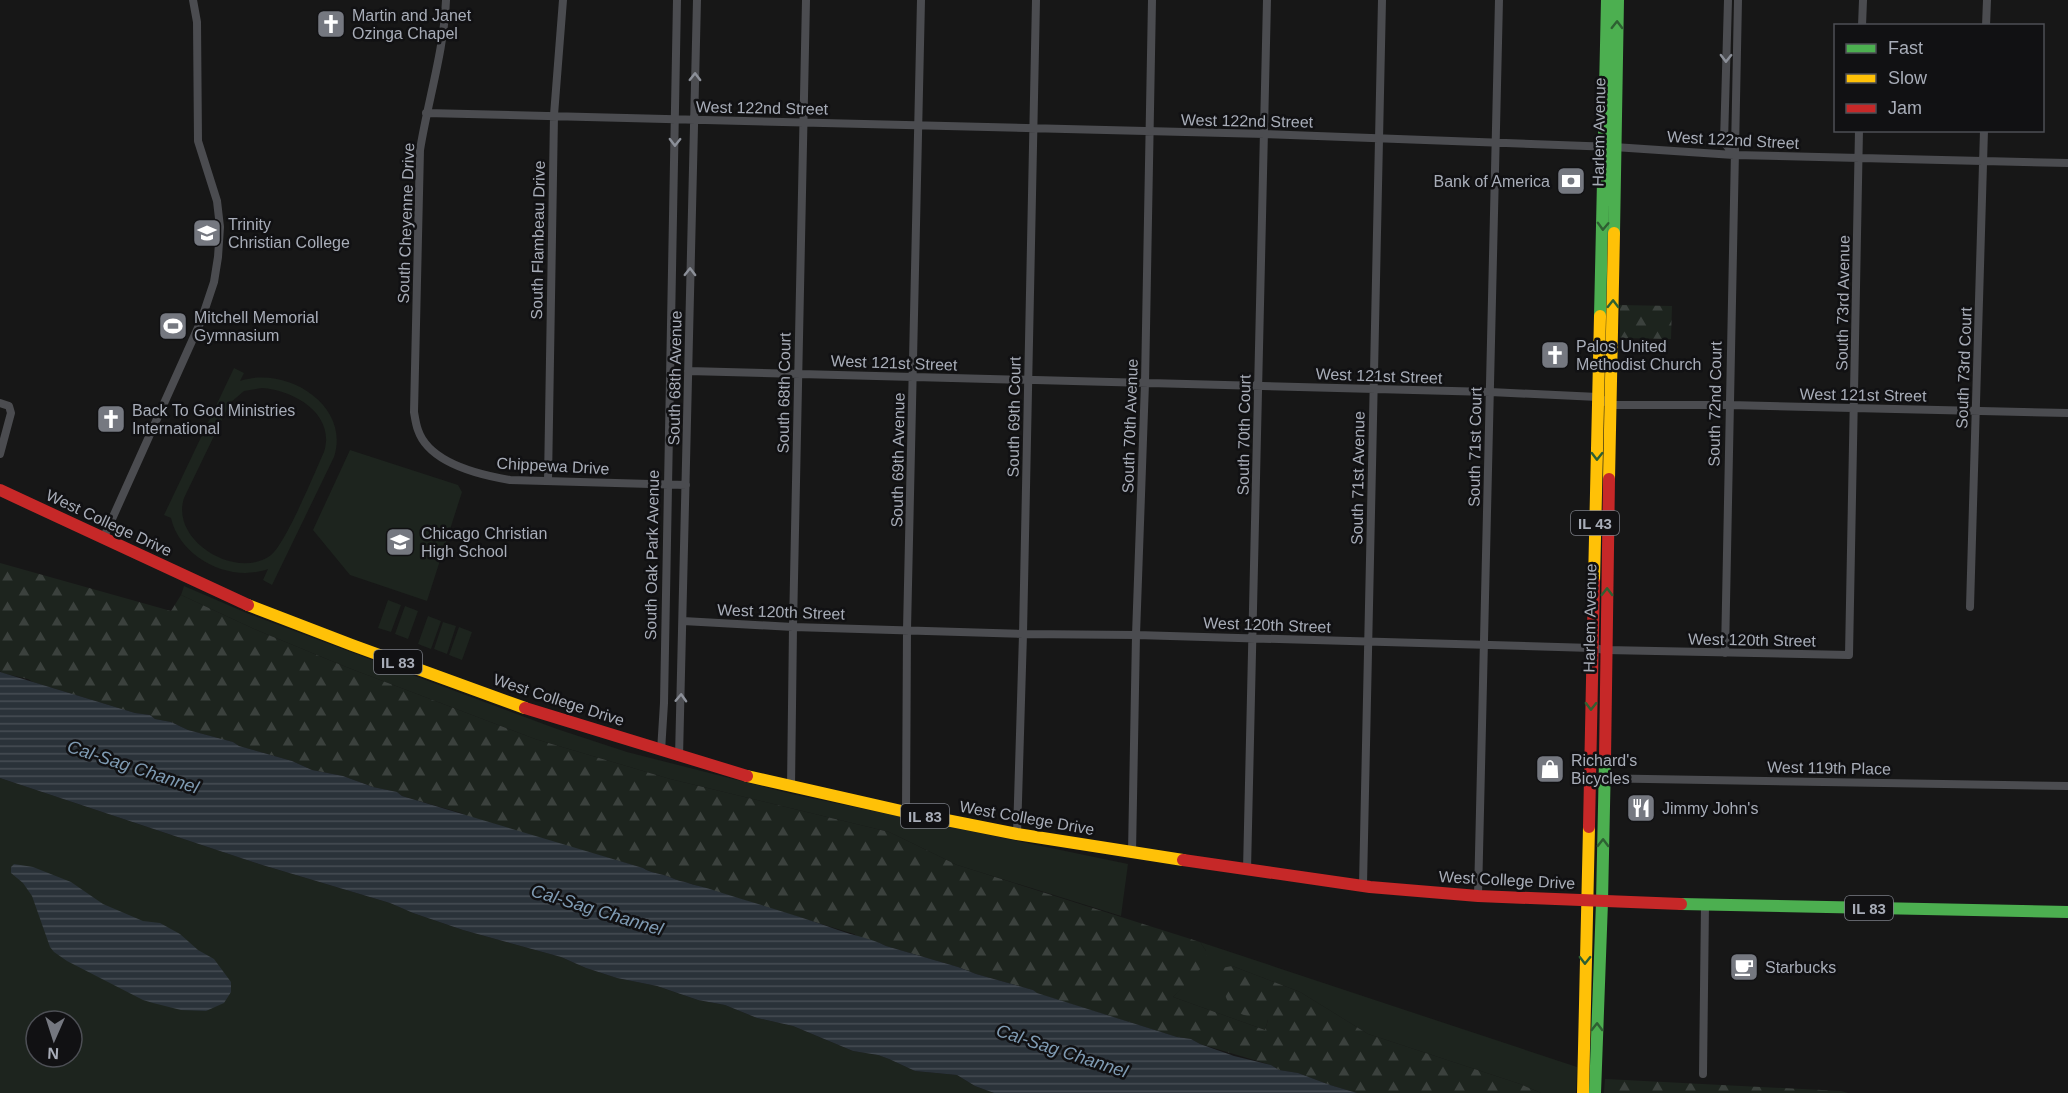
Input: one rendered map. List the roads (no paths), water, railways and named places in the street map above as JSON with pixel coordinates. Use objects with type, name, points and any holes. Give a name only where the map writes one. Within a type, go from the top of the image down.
[{"type":"main road","name":"Harlem Avenue","points":[[1595,1093],[1602,902],[1611,405],[1607,0]]},
{"type":"main road","name":"Harlem Avenue","points":[[1583,1093],[1598,397],[1618,0]]},
{"type":"main road","name":"West College Drive","points":[[0,490],[246,604],[504,701],[679,757],[791,787],[906,812],[1017,834],[1247,870],[1362,885],[1478,896],[1602,902],[2068,912]]},
{"type":"street","points":[[103,539],[201,321],[217,269],[220,227],[216,201],[198,141],[196,22],[193,0]]},
{"type":"street","name":"South Cheyenne Drive","points":[[427,446],[418,431],[414,412],[420,150],[440,53],[446,0]]},
{"type":"street","name":"South Flambeau Drive","points":[[548,481],[554,115],[563,0]]},
{"type":"street","name":"South Oak Park Avenue","points":[[661,751],[664,703],[666,484],[677,0]]},
{"type":"street","name":"South 68th Avenue","points":[[679,757],[697,0]]},
{"type":"street","name":"South 68th Court","points":[[791,787],[806,0]]},
{"type":"street","name":"South 69th Avenue","points":[[906,812],[921,0]]},
{"type":"street","name":"South 69th Court","points":[[1017,834],[1036,0]]},
{"type":"street","name":"South 70th Avenue","points":[[1132,853],[1136,635],[1145,383],[1152,0]]},
{"type":"street","name":"South 70th Court","points":[[1247,870],[1267,0]]},
{"type":"street","name":"South 71st Avenue","points":[[1362,885],[1382,0]]},
{"type":"street","name":"South 71st Court","points":[[1478,896],[1498,0]]},
{"type":"street","name":"South 72nd Court","points":[[1728,0],[1724,142],[1734,155]]},
{"type":"street","name":"South 72nd Court","points":[[1725,653],[1738,0]]},
{"type":"street","points":[[1862,24],[1863,0]]},
{"type":"street","points":[[1986,24],[1987,0]]},
{"type":"street","name":"West 122nd Street","points":[[426,113],[1265,134],[1610,147],[1734,155],[2068,163]]},
{"type":"street","name":"South 73rd Avenue","points":[[1849,655],[1859,132]]},
{"type":"street","name":"South 73rd Court","points":[[1970,607],[1984,132]]},
{"type":"street","name":"West 121st Street","points":[[688,371],[1490,392],[1598,397],[1611,405],[1729,405],[2068,413]]},
{"type":"street","points":[[0,403],[9,406],[11,413],[0,454]]},
{"type":"street","name":"Chippewa Drive","points":[[427,446],[445,459],[485,476],[510,480],[686,485]]},
{"type":"street","name":"West 120th Street","points":[[683,621],[1023,634],[1136,635],[1606,650],[1849,655]]},
{"type":"street","name":"West 119th Place","points":[[1589,778],[2068,786]]},
{"type":"street","points":[[1703,1074],[1705,904]]},
{"type":"water","name":"Cal-Sag Channel","points":[[0,672],[135,713],[150,715],[155,719],[171,722],[188,730],[292,761],[312,770],[343,776],[373,787],[397,792],[402,796],[643,868],[1357,1093],[994,1093],[975,1086],[957,1075],[915,1071],[878,1055],[853,1051],[793,1026],[757,1018],[725,1005],[698,1000],[657,986],[617,978],[561,957],[463,930],[390,903],[259,864],[0,778]]},
{"type":"water","points":[[14,864],[33,867],[71,882],[103,904],[143,921],[160,923],[180,934],[198,950],[214,959],[231,982],[231,992],[224,1003],[206,1011],[181,1010],[143,1000],[67,961],[50,947],[32,896],[23,883],[11,873],[11,867]]},
{"type":"place","name":"Martin and Janet Ozinga Chapel","points":[[331,24]]},
{"type":"place","name":"Bank of America","points":[[1571,181]]},
{"type":"place","name":"Trinity Christian College","points":[[207,233]]},
{"type":"place","name":"Mitchell Memorial Gymnasium","points":[[173,326]]},
{"type":"place","name":"Palos United Methodist Church","points":[[1555,355]]},
{"type":"place","name":"Back To God Ministries International","points":[[111,419]]},
{"type":"place","name":"Chicago Christian High School","points":[[400,542]]},
{"type":"place","name":"Richard's Bicycles","points":[[1550,769]]},
{"type":"place","name":"Jimmy John's","points":[[1641,808]]},
{"type":"place","name":"Starbucks","points":[[1744,967]]}]
